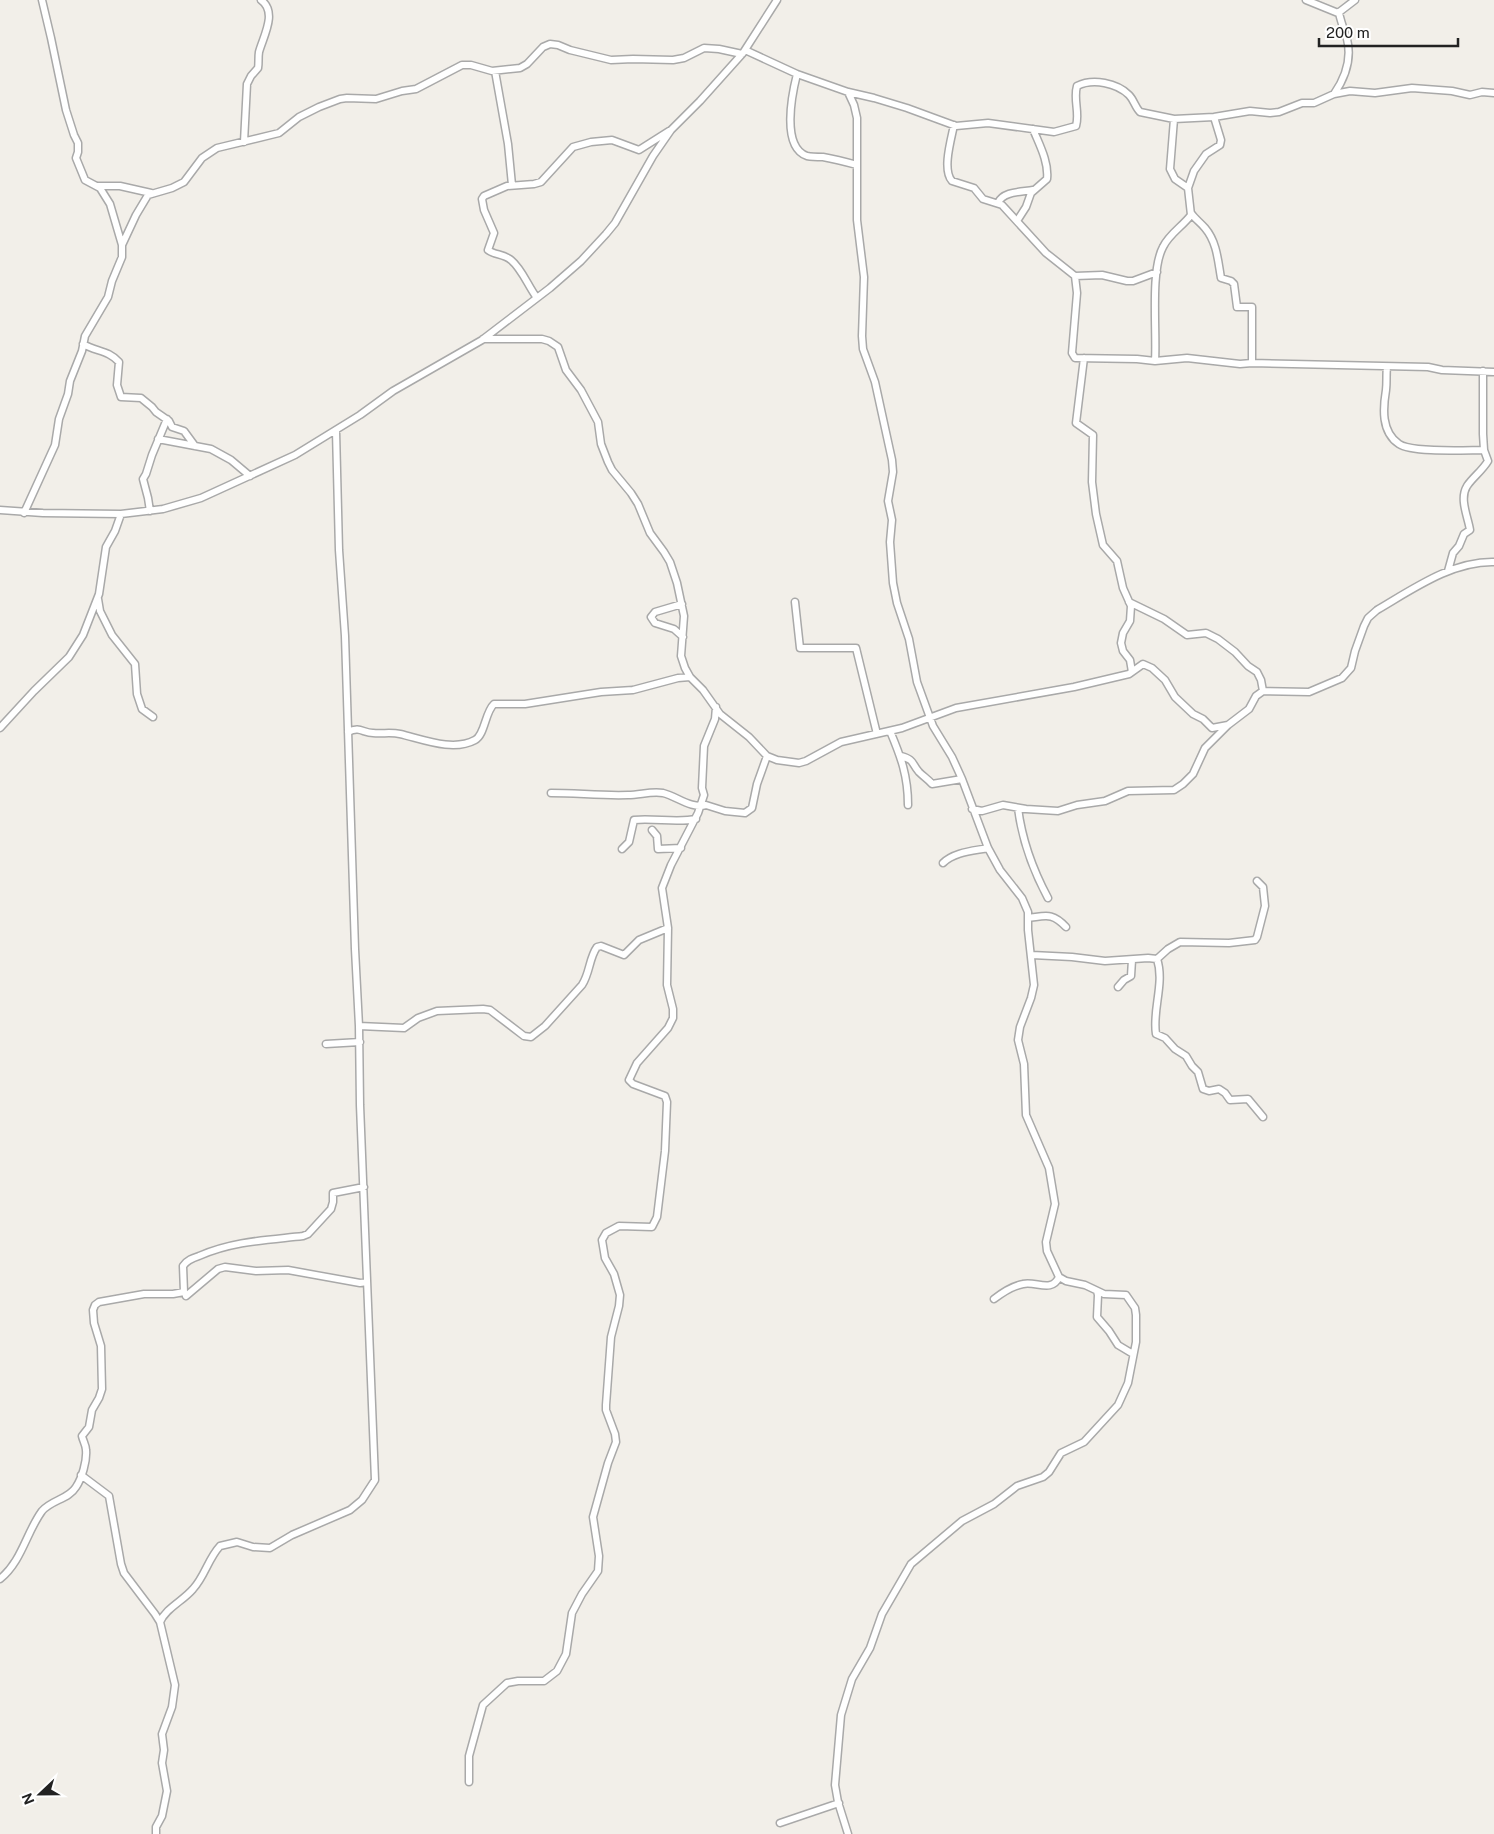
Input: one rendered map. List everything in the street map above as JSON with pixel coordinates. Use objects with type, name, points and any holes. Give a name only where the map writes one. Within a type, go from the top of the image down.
[{"type":"street","points":[[42,0],[52,38],[66,110],[78,143],[76,158],[85,180],[98,186],[120,186],[151,193]]},
{"type":"street","points":[[244,142],[247,84],[258,68],[258,55],[267,34],[269,20],[266,5],[261,0]]},
{"type":"street","points":[[0,510],[24,513],[113,515],[150,511],[201,498],[295,456],[336,431],[393,391],[483,339],[537,298],[590,252],[615,223],[652,156],[671,130],[700,101],[743,52],[777,0]]},
{"type":"street","points":[[1306,0],[1340,13]]},
{"type":"street","points":[[1340,13],[1355,0]]},
{"type":"street","points":[[1334,94],[1340,86],[1350,57],[1340,13]]},
{"type":"street","points":[[122,245],[136,213],[140,210],[146,196],[184,182],[202,158],[211,151],[279,133],[299,117],[318,107],[340,99],[376,99],[416,89],[462,65],[471,65],[488,71],[524,66],[543,47],[550,44],[560,45],[573,51],[611,60],[674,60],[684,58],[704,48],[719,48],[743,52],[848,92],[907,108],[954,126],[988,123],[1054,132],[1076,126],[1078,111],[1077,86],[1092,82],[1102,82],[1128,94],[1140,112],[1174,119],[1214,117],[1250,111],[1264,113],[1279,112],[1302,103],[1314,103],[1334,94],[1350,91],[1384,93],[1412,88],[1452,91],[1470,95],[1482,92],[1494,93]]},
{"type":"street","points":[[495,71],[508,144],[512,185]]},
{"type":"street","points":[[797,74],[791,104],[794,145],[805,155],[857,165]]},
{"type":"street","points":[[848,92],[857,118],[856,220],[864,277],[862,336],[864,349],[875,382],[892,460],[893,472],[888,502],[892,520],[890,542],[897,603],[909,639],[914,670],[929,717],[952,757],[988,848],[1000,870],[1026,904],[1034,985],[1020,1027],[1018,1040],[1024,1064],[1026,1115],[1050,1174],[1054,1210],[1046,1248],[1059,1277],[1066,1281],[1085,1285],[1104,1294],[1126,1295],[1131,1301],[1136,1315],[1136,1342],[1128,1383],[1118,1405],[1088,1438],[1078,1445],[1063,1450],[1053,1468],[1042,1477],[1017,1486],[994,1504],[962,1521],[911,1564],[882,1614],[870,1648],[852,1679],[841,1715],[835,1776],[838,1804],[848,1834]]},
{"type":"street","points":[[1214,117],[1221,140],[1220,144],[1206,154],[1198,164],[1188,188],[1191,212],[1210,235],[1219,257],[1221,278],[1234,284],[1237,307],[1252,308],[1252,362]]},
{"type":"street","points":[[1174,119],[1170,169],[1175,179],[1188,188]]},
{"type":"street","points":[[954,126],[946,170],[949,178],[952,181],[974,188],[986,200],[998,203],[1046,253],[1075,276],[1102,276],[1133,281],[1157,272]]},
{"type":"street","points":[[1017,221],[1026,207],[1029,196],[1033,190],[1045,182],[1048,173],[1034,129]]},
{"type":"street","points":[[537,298],[511,260],[490,252],[488,249],[494,233],[484,210],[482,199],[489,193],[512,185],[529,185],[541,182],[573,147],[591,142],[612,140],[639,150],[671,130]]},
{"type":"street","points":[[24,513],[55,445],[59,419],[88,329],[109,293],[122,257],[122,245],[110,204],[98,186]]},
{"type":"street","points":[[998,203],[1001,197],[1006,194],[1033,190]]},
{"type":"street","points":[[1155,362],[1157,272],[1164,244],[1187,220],[1191,212]]},
{"type":"street","points":[[1075,276],[1078,293],[1072,353],[1075,358],[1137,359],[1155,362],[1187,358],[1240,364],[1252,362],[1494,372]]},
{"type":"street","points":[[483,339],[542,339],[558,347],[566,370],[581,390],[598,422],[601,444],[612,470],[631,492],[638,504],[650,533],[664,552],[677,583],[684,616],[682,656],[685,668],[690,677],[725,718],[749,737],[768,756],[777,760],[799,763],[841,742],[890,731],[956,708],[1074,687],[1132,672],[1140,665],[1146,664],[1165,680],[1175,697],[1195,716],[1203,719],[1212,728],[1228,725]]},
{"type":"street","points":[[83,344],[95,350],[110,353],[119,362],[117,385],[121,397],[141,398],[167,419],[172,427],[184,432],[195,446]]},
{"type":"street","points":[[1084,358],[1076,423],[1093,435],[1092,482],[1098,524],[1103,544],[1117,561],[1122,588],[1129,602],[1130,621],[1121,643],[1123,651],[1130,660],[1132,672]]},
{"type":"street","points":[[1387,367],[1383,414],[1388,431],[1398,444],[1434,450],[1484,450]]},
{"type":"street","points":[[1448,571],[1453,553],[1459,546],[1464,534],[1470,530],[1464,505],[1465,491],[1488,461],[1484,450],[1483,371]]},
{"type":"street","points":[[150,511],[143,479],[167,419]]},
{"type":"street","points":[[160,1622],[165,1614],[196,1587],[211,1558],[222,1544],[236,1542],[253,1547],[270,1548],[292,1535],[350,1510],[362,1500],[374,1482],[360,1105],[360,1042],[354,949],[345,636],[339,550],[336,431]]},
{"type":"street","points":[[158,439],[211,449],[231,460],[250,476]]},
{"type":"street","points":[[0,728],[73,652],[83,636],[97,598],[105,550],[122,514]]},
{"type":"street","points":[[113,515],[117,526]]},
{"type":"street","points":[[972,809],[982,811],[1003,804],[1018,808],[1062,810],[1081,804],[1105,801],[1128,791],[1174,790],[1193,774],[1205,748],[1228,725],[1249,709],[1256,696],[1263,691],[1309,692],[1342,678],[1351,668],[1364,626],[1372,615],[1383,606],[1448,571],[1472,563],[1494,562]]},
{"type":"street","points":[[97,598],[100,611],[112,635],[135,664],[137,694],[142,709],[153,717]]},
{"type":"street","points":[[795,602],[800,648],[856,648],[877,734]]},
{"type":"street","points":[[1129,602],[1164,619],[1187,635],[1206,633],[1218,639],[1257,672],[1260,676],[1263,691]]},
{"type":"street","points":[[682,604],[655,612],[651,617],[655,623],[674,629],[683,636]]},
{"type":"street","points":[[348,732],[354,729],[362,729],[372,733],[401,734],[444,744],[462,744],[475,740],[480,736],[485,720],[494,704],[525,704],[601,692],[632,690],[678,678],[690,677]]},
{"type":"street","points":[[469,1782],[469,1756],[483,1705],[506,1683],[544,1681],[557,1671],[566,1654],[572,1613],[598,1571],[599,1556],[593,1518],[608,1463],[616,1442],[606,1405],[611,1337],[620,1300],[614,1274],[605,1258],[602,1240],[606,1233],[619,1226],[652,1227],[657,1217],[665,1151],[667,1102],[665,1096],[633,1084],[629,1080],[637,1063],[668,1028],[673,1018],[673,1009],[667,985],[668,928],[662,888],[669,870],[696,819],[704,795],[702,786],[704,746],[715,719],[716,708]]},
{"type":"street","points":[[890,731],[901,756],[906,776],[908,805]]},
{"type":"street","points":[[551,793],[628,795],[660,793],[700,807],[706,805],[731,812],[749,812],[752,808],[757,784],[768,756]]},
{"type":"street","points":[[901,756],[913,761],[921,774],[928,778],[932,784],[962,780]]},
{"type":"street","points":[[1018,808],[1030,860],[1048,898]]},
{"type":"street","points":[[622,849],[629,842],[634,820],[665,819],[682,821],[696,819]]},
{"type":"street","points":[[652,830],[657,836],[658,849],[681,848]]},
{"type":"street","points":[[943,863],[963,853],[988,848]]},
{"type":"street","points":[[1157,960],[1168,949],[1180,942],[1229,943],[1255,940],[1262,920],[1264,906],[1263,887],[1257,881]]},
{"type":"street","points":[[1028,918],[1049,915],[1066,927]]},
{"type":"street","points":[[359,1026],[404,1028],[418,1018],[437,1011],[484,1009],[490,1010],[524,1036],[531,1037],[545,1026],[582,985],[597,947],[601,946],[624,955],[628,953],[636,942],[668,928]]},
{"type":"street","points":[[1032,955],[1105,961],[1148,958],[1157,960]]},
{"type":"street","points":[[1118,986],[1132,975],[1132,960]]},
{"type":"street","points":[[1157,960],[1159,980],[1155,1019],[1156,1034],[1165,1038],[1175,1049],[1186,1056],[1198,1072],[1203,1089],[1209,1091],[1219,1089],[1225,1092],[1230,1100],[1248,1098],[1263,1117]]},
{"type":"street","points":[[326,1044],[360,1042]]},
{"type":"street","points":[[0,1579],[17,1560],[41,1512],[73,1490],[81,1476],[86,1457],[82,1436],[89,1427],[92,1410],[102,1389],[101,1346],[93,1318],[95,1305],[99,1302],[144,1294],[184,1292],[182,1266],[189,1260],[222,1247],[308,1234],[331,1209],[333,1202],[332,1192],[364,1187]]},
{"type":"street","points":[[186,1296],[218,1270],[225,1267],[256,1271],[288,1270],[360,1283],[367,1282]]},
{"type":"street","points":[[994,1299],[1010,1288],[1024,1284],[1051,1286],[1059,1277]]},
{"type":"street","points":[[1096,1291],[1098,1294],[1097,1317],[1110,1331],[1118,1345],[1133,1354]]},
{"type":"street","points":[[81,1476],[110,1496],[117,1549],[124,1573],[160,1622],[175,1687],[172,1707],[162,1734],[164,1749],[162,1763],[167,1791],[162,1816],[156,1827],[156,1834]]},
{"type":"street","points":[[780,1823],[838,1804]]}]
